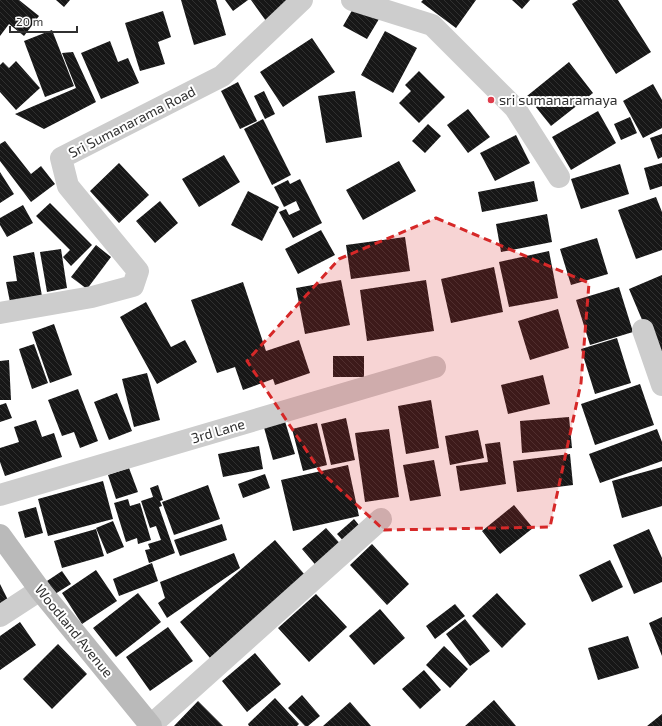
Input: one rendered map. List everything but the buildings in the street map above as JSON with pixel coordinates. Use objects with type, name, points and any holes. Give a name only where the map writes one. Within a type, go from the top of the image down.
[{"type":"street","name":"Sri Sumanarama Road","points":[[0,314],[92,297],[133,286],[138,271],[68,186],[61,158],[222,76],[302,0]]},
{"type":"street","points":[[352,0],[432,25],[515,108],[559,177]]},
{"type":"street","points":[[643,330],[662,385]]},
{"type":"street","name":"3rd Lane","points":[[0,495],[435,367]]},
{"type":"street","points":[[151,726],[381,519]]},
{"type":"street","name":"Woodland Avenue","points":[[0,535],[40,590],[151,726]]},
{"type":"street","points":[[0,616],[40,590]]},
{"type":"highlighted area","points":[[436,218],[589,283],[581,383],[550,527],[384,530],[320,471],[247,361],[339,259]]},
{"type":"place","name":"sri sumanaramaya","points":[[491,100]]}]
